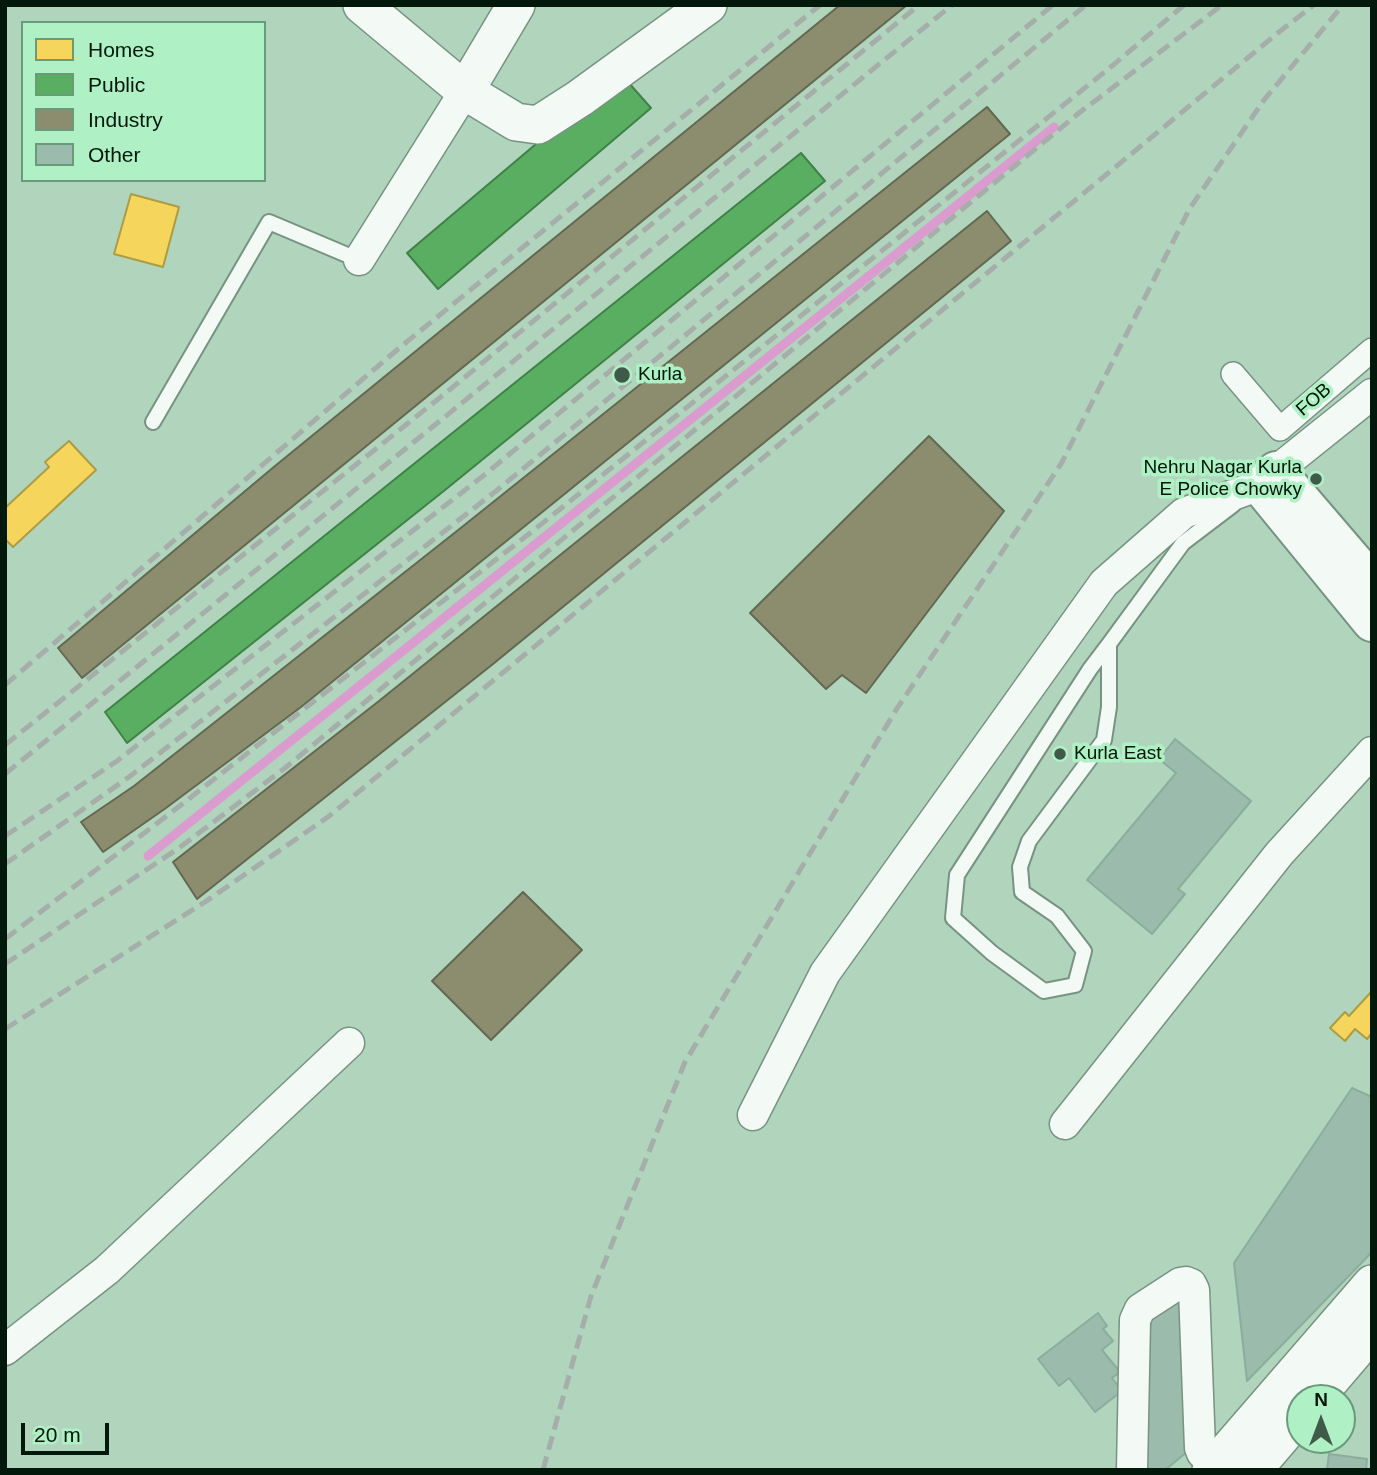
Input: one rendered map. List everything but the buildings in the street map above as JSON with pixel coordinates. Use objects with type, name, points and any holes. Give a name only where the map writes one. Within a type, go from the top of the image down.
[{"type":"main road","points":[[1268,478],[1372,583]]},
{"type":"main road","points":[[1268,478],[1372,622]]},
{"type":"street","points":[[362,5],[466,91],[516,122],[538,125],[580,98],[708,5]]},
{"type":"street","points":[[359,260],[466,91],[516,5]]},
{"type":"street","name":"FOB","points":[[1233,374],[1280,429],[1372,350]]},
{"type":"street","points":[[753,1115],[825,973],[1104,583],[1184,513],[1268,478],[1372,394]]},
{"type":"street","points":[[1065,1124],[1279,854],[1372,752]]},
{"type":"street","points":[[5,1350],[107,1270],[349,1043]]},
{"type":"street","points":[[1132,1470],[1135,1320],[1140,1309],[1180,1283],[1191,1284],[1194,1290],[1200,1448],[1215,1468],[1372,1284]]},
{"type":"street","points":[[1327,1384],[1372,1331]]},
{"type":"street","points":[[1253,1470],[1286,1431]]},
{"type":"lane","points":[[153,422],[269,222],[359,260]]},
{"type":"lane","points":[[1109,644],[1109,707],[1104,740],[1030,841],[1020,867],[1022,892],[1057,916],[1084,951],[1074,985],[1044,991],[992,953],[953,918],[957,875],[1090,669],[1183,543],[1268,478]]},
{"type":"waterway","points":[[148,856],[1054,127]]},
{"type":"railway","points":[[5,685],[398,349],[820,5]]},
{"type":"railway","points":[[5,745],[437,400],[919,5]]},
{"type":"railway","points":[[5,774],[952,5]]},
{"type":"railway","points":[[5,836],[117,761],[483,476],[1053,5]]},
{"type":"railway","points":[[5,864],[129,777],[496,491],[1086,5]]},
{"type":"railway","points":[[5,939],[534,530],[1112,66],[1184,5]]},
{"type":"railway","points":[[5,964],[179,848],[285,768],[1079,113],[1222,5]]},
{"type":"railway","points":[[5,1029],[205,902],[328,817],[1314,5]]},
{"type":"railway","points":[[543,1470],[591,1296],[685,1062],[896,710],[1061,464],[1190,208],[1264,100],[1343,5]]},
{"type":"place","name":"Kurla","points":[[622,375]]},
{"type":"place","name":"Nehru Nagar Kurla E Police Chowky","points":[[1316,479]]},
{"type":"place","name":"Kurla East","points":[[1060,754]]}]
